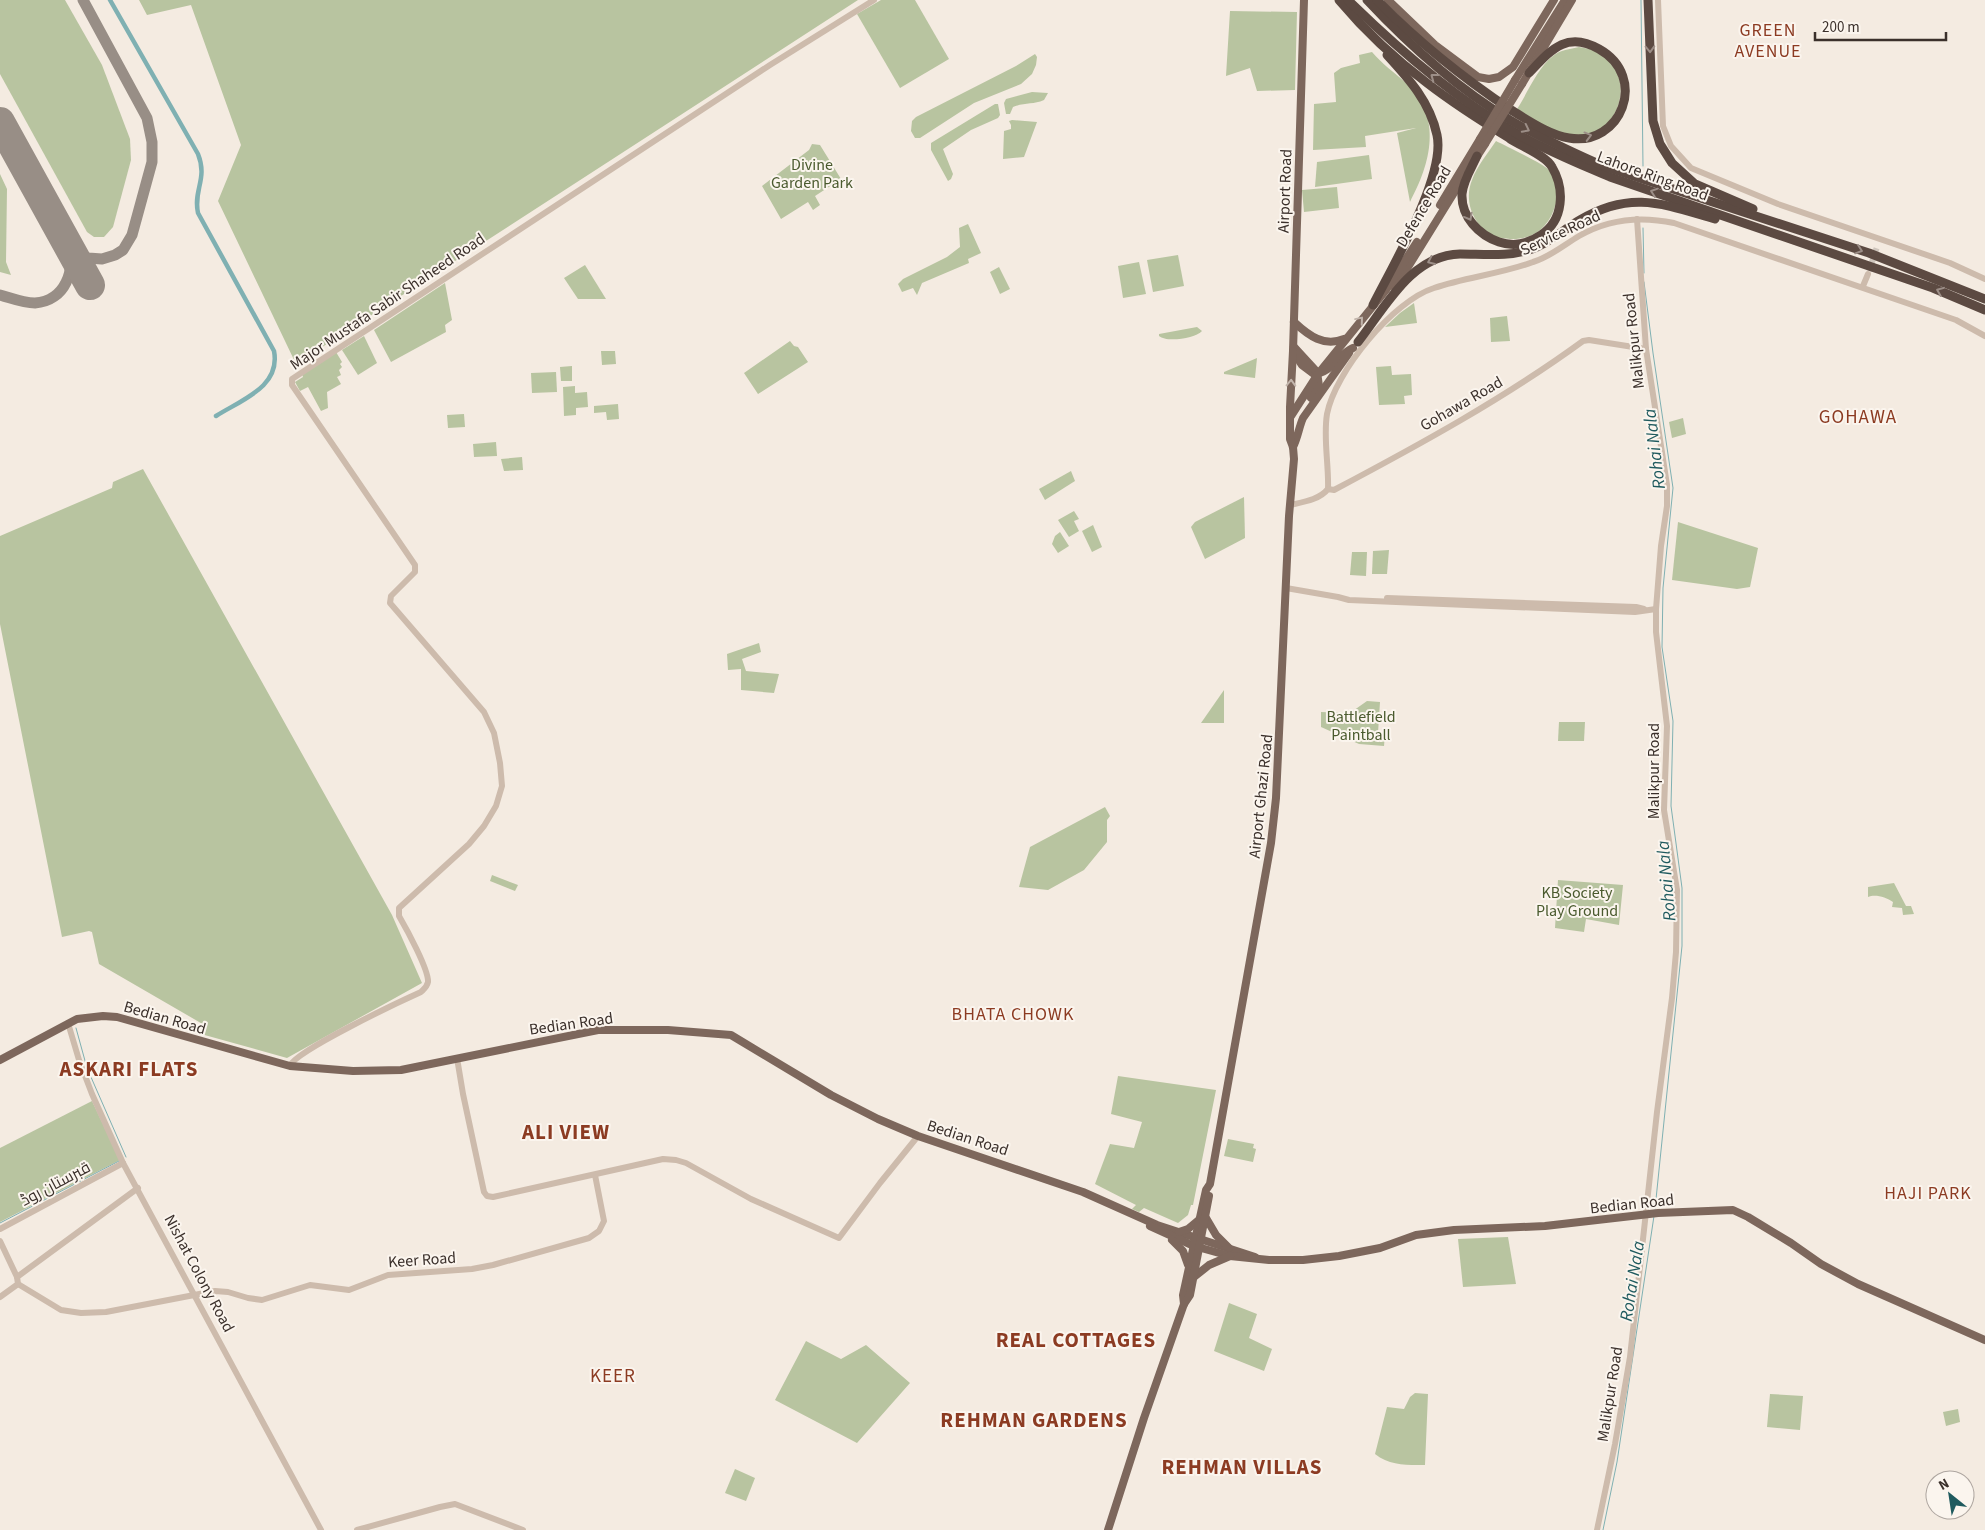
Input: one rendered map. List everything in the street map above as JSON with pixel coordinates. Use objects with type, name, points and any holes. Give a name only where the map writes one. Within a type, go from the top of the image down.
[{"type":"highway","points":[[1339,0],[1368,31],[1424,99],[1437,136],[1438,155],[1433,173],[1403,250],[1373,305]]},
{"type":"highway","name":"Lahore Ring Road","points":[[1348,0],[1418,64],[1514,132],[1562,157],[1610,177],[1933,288],[1985,310]]},
{"type":"highway","name":"Lahore Ring Road","points":[[1367,0],[1421,55],[1488,106],[1522,126],[1603,166],[1878,257],[1985,299]]},
{"type":"highway","points":[[1376,0],[1416,39],[1447,65],[1526,119],[1557,135],[1580,139],[1601,132],[1612,124],[1625,102],[1626,90],[1620,70],[1613,59],[1593,45],[1581,42],[1557,45],[1529,73]]},
{"type":"highway","points":[[1648,0],[1653,121],[1660,144],[1672,163],[1695,184],[1832,241]]},
{"type":"highway","points":[[1368,31],[1427,83],[1509,138],[1543,158],[1552,166],[1558,181],[1561,197],[1559,212],[1553,224],[1544,233],[1521,244],[1508,245],[1484,236],[1475,227],[1464,207],[1462,194],[1465,182],[1478,156]]},
{"type":"highway","points":[[1356,345],[1413,272],[1428,262],[1443,256],[1458,254],[1517,253],[1533,249],[1598,210],[1616,204],[1645,202],[1663,205],[1827,252]]},
{"type":"main road","name":"Airport Road","points":[[1294,349],[1304,0]]},
{"type":"main road","points":[[1388,0],[1434,45],[1473,74],[1488,79],[1504,75],[1513,67],[1554,0]]},
{"type":"main road","name":"Defence Road","points":[[1291,416],[1318,374],[1344,339],[1402,268],[1519,82],[1565,0]]},
{"type":"main road","name":"Defence Road","points":[[1519,82],[1529,73],[1572,0]]},
{"type":"main road","name":"Defence Road","points":[[1301,423],[1405,273],[1478,156],[1483,141]]},
{"type":"main road","points":[[1294,322],[1320,341],[1334,342],[1344,339]]},
{"type":"main road","points":[[1294,349],[1307,370],[1312,374],[1318,374],[1330,368],[1344,352],[1356,345]]},
{"type":"main road","name":"Airport Ghazi Road","points":[[1198,1243],[1210,1192],[1271,844],[1276,798],[1294,446],[1290,439],[1290,407],[1294,349]]},
{"type":"main road","points":[[1294,446],[1298,439],[1302,414],[1319,386],[1318,374]]},
{"type":"main road","name":"Bedian Road","points":[[0,1060],[71,1022],[103,1016],[117,1017],[290,1066],[353,1071],[401,1070],[598,1030],[668,1030],[731,1036],[831,1095],[878,1120],[918,1136],[1083,1192],[1126,1212],[1177,1232],[1198,1243]]},
{"type":"main road","name":"Bedian Road","points":[[1126,1212],[1167,1235],[1269,1260],[1303,1260],[1340,1256],[1380,1248],[1416,1235],[1454,1230],[1545,1226],[1651,1214],[1732,1210],[1858,1284],[1985,1340]]},
{"type":"main road","points":[[1177,1232],[1188,1229],[1203,1219],[1231,1252],[1209,1265],[1194,1277]]},
{"type":"main road","points":[[1167,1235],[1183,1251],[1189,1267]]},
{"type":"main road","points":[[1184,1304],[1189,1267],[1198,1243]]},
{"type":"main road","points":[[1108,1530],[1144,1418],[1184,1304],[1190,1294],[1198,1243]]},
{"type":"street","name":"Major Mustafa Sabir Shaheed Road","points":[[290,1066],[294,1059],[354,1024],[421,992],[426,987],[428,981],[424,968],[400,916],[400,908],[478,834],[496,806],[500,796],[502,778],[494,733],[484,712],[390,603],[391,596],[415,572],[415,565],[292,385],[292,379],[770,65],[874,0]]},
{"type":"street","points":[[1658,0],[1663,126],[1671,146],[1691,168],[1778,204],[1950,263],[1985,279]]},
{"type":"street","name":"Service Road","points":[[1328,489],[1327,414],[1334,391],[1386,318],[1414,297],[1433,288],[1534,262],[1581,235],[1609,224],[1651,218],[1674,223],[1863,286],[1956,320],[1985,336]]},
{"type":"street","name":"Malikpur Road","points":[[1597,1530],[1626,1384],[1651,1214],[1657,1112],[1672,998],[1678,913],[1677,890],[1664,810],[1667,726],[1656,632],[1656,609],[1661,546],[1667,506],[1667,485],[1646,350],[1637,219]]},
{"type":"street","points":[[1877,247],[1879,239]]},
{"type":"street","points":[[1863,286],[1868,274]]},
{"type":"street","name":"Gohawa Road","points":[[1290,504],[1310,500],[1328,489],[1334,490],[1361,476],[1492,402],[1548,367],[1583,341],[1589,340],[1646,350]]},
{"type":"street","points":[[1286,588],[1349,600],[1635,612],[1644,609],[1656,609]]},
{"type":"street","name":"Nishat Colony Road","points":[[71,1022],[79,1060],[122,1160],[321,1530]]},
{"type":"street","points":[[457,1058],[470,1131],[484,1192],[487,1196],[493,1198],[595,1174],[663,1160],[676,1160],[686,1163],[751,1199],[839,1238],[918,1136]]},
{"type":"street","name":"قبرستان روڈ","points":[[0,1229],[122,1160]]},
{"type":"street","name":"Keer Road","points":[[18,1280],[62,1310],[81,1313],[112,1311],[222,1291],[262,1300],[310,1285],[349,1290],[388,1275],[472,1270],[589,1238],[599,1231],[604,1221],[595,1174]]},
{"type":"street","points":[[0,1297],[18,1280],[138,1188]]},
{"type":"street","points":[[0,1241],[18,1280]]},
{"type":"street","points":[[357,1530],[455,1504],[523,1530]]},
{"type":"green space","points":[[0,0],[65,0],[102,65],[130,139],[131,160],[113,227],[104,237],[94,237],[87,232],[0,74]]},
{"type":"green space","points":[[139,0],[858,0],[296,364],[218,201],[241,145],[191,5],[147,15]]},
{"type":"green space","points":[[881,0],[915,0],[949,59],[900,88],[857,14]]},
{"type":"green space","points":[[1230,11],[1297,12],[1295,90],[1257,91],[1250,68],[1226,76]]},
{"type":"green space","points":[[1579,47],[1594,50],[1609,59],[1617,73],[1621,88],[1618,104],[1611,119],[1599,130],[1583,135],[1556,131],[1517,109],[1542,67],[1553,56],[1559,52]]},
{"type":"green space","points":[[1372,52],[1418,96],[1425,110],[1429,125],[1430,141],[1428,156],[1410,202],[1397,133],[1416,128],[1365,136],[1366,147],[1313,150],[1314,104],[1336,102],[1334,73],[1341,68],[1360,63],[1359,55]]},
{"type":"green space","points":[[1035,54],[1037,57],[1036,65],[1032,74],[1021,84],[974,103],[920,138],[915,138],[911,131],[912,121],[916,117],[1016,66]]},
{"type":"green space","points":[[1032,92],[1048,93],[1044,100],[1021,104],[1013,107],[1010,114],[1006,114],[1004,103],[1006,99]]},
{"type":"green space","points":[[995,104],[998,104],[1000,115],[998,118],[971,130],[943,149],[953,174],[948,181],[931,150],[931,143]]},
{"type":"green space","points":[[1009,121],[1037,122],[1024,157],[1003,159],[1004,131],[1011,129]]},
{"type":"green space","points":[[1496,141],[1546,167],[1555,182],[1557,199],[1550,218],[1540,230],[1527,237],[1510,239],[1495,237],[1481,227],[1472,213],[1469,197],[1472,180]]},
{"type":"green space","name":"Divine Garden Park","points":[[812,144],[820,145],[841,179],[815,196],[820,205],[813,210],[808,202],[781,219],[762,186],[809,150]]},
{"type":"green space","points":[[1369,155],[1372,179],[1315,187],[1317,162]]},
{"type":"green space","points":[[0,174],[7,189],[6,262],[11,275],[0,272]]},
{"type":"green space","points":[[1337,187],[1339,208],[1304,212],[1302,190]]},
{"type":"green space","points":[[968,224],[981,253],[968,259],[969,263],[922,283],[917,295],[913,288],[902,292],[898,284],[903,279],[947,257],[960,247],[959,228]]},
{"type":"green space","points":[[1178,255],[1184,286],[1153,292],[1147,260]]},
{"type":"green space","points":[[1139,262],[1146,294],[1123,298],[1118,266]]},
{"type":"green space","points":[[585,265],[606,299],[578,299],[564,278]]},
{"type":"green space","points":[[999,267],[1010,289],[1000,294],[990,272]]},
{"type":"green space","points":[[445,283],[452,320],[445,325],[446,332],[391,362],[374,330]]},
{"type":"green space","points":[[1414,303],[1417,323],[1385,327],[1400,313]]},
{"type":"green space","points":[[1507,316],[1510,341],[1491,342],[1490,318]]},
{"type":"green space","points":[[1197,327],[1202,331],[1188,338],[1168,339],[1159,336],[1159,334]]},
{"type":"green space","points":[[364,336],[377,363],[358,375],[342,350]]},
{"type":"green space","points":[[790,341],[794,346],[798,347],[808,362],[758,394],[744,373]]},
{"type":"green space","points":[[601,351],[615,351],[616,364],[602,365]]},
{"type":"green space","points":[[336,352],[342,362],[340,364],[342,367],[339,370],[341,375],[337,377],[341,384],[327,392],[328,408],[321,411],[308,387],[300,391],[295,382],[303,377],[302,374]]},
{"type":"green space","points":[[1257,358],[1255,378],[1224,374],[1224,372]]},
{"type":"green space","points":[[572,366],[572,381],[561,381],[560,367]]},
{"type":"green space","points":[[1391,366],[1392,375],[1411,374],[1412,395],[1404,396],[1405,404],[1379,405],[1376,367]]},
{"type":"green space","points":[[556,372],[557,392],[532,393],[531,373]]},
{"type":"green space","points":[[575,386],[575,393],[587,392],[588,407],[576,408],[576,415],[564,416],[563,387]]},
{"type":"green space","points":[[618,404],[619,419],[607,420],[606,412],[594,413],[594,406]]},
{"type":"green space","points":[[464,414],[465,427],[448,428],[447,415]]},
{"type":"green space","points":[[1683,418],[1686,434],[1672,438],[1669,422]]},
{"type":"green space","points":[[496,442],[497,456],[474,457],[473,444]]},
{"type":"green space","points":[[522,457],[523,470],[504,471],[501,459]]},
{"type":"green space","points":[[143,469],[392,915],[422,983],[287,1058],[201,1034],[206,1026],[99,964],[92,932],[62,937],[0,624],[0,536],[112,488],[113,482]]},
{"type":"green space","points":[[1071,471],[1075,481],[1045,500],[1039,489]]},
{"type":"green space","points":[[1244,497],[1245,538],[1205,559],[1191,527],[1195,522]]},
{"type":"green space","points":[[1074,511],[1079,519],[1074,521],[1079,531],[1069,537],[1058,520]]},
{"type":"green space","points":[[1678,522],[1758,548],[1750,587],[1737,589],[1672,580]]},
{"type":"green space","points":[[1093,525],[1102,547],[1092,552],[1082,531]]},
{"type":"green space","points":[[1060,532],[1069,546],[1058,553],[1052,544],[1055,536]]},
{"type":"green space","points":[[1389,550],[1387,574],[1372,574],[1373,551]]},
{"type":"green space","points":[[1352,552],[1367,552],[1366,576],[1350,575]]},
{"type":"green space","points":[[759,643],[761,652],[742,659],[746,671],[779,674],[774,693],[741,690],[741,669],[728,670],[727,654]]},
{"type":"green space","points":[[1224,690],[1224,723],[1201,723]]},
{"type":"green space","name":"Battlefield Paintball","points":[[1367,701],[1380,702],[1378,733],[1385,734],[1384,746],[1359,744],[1321,727],[1321,712],[1350,713]]},
{"type":"green space","points":[[1559,722],[1585,722],[1584,741],[1558,741]]},
{"type":"green space","points":[[1105,807],[1110,816],[1107,820],[1107,842],[1084,870],[1048,890],[1019,887],[1030,847]]},
{"type":"green space","points":[[492,875],[518,885],[515,891],[490,881]]},
{"type":"green space","name":"KB Society Play Ground","points":[[1558,880],[1623,885],[1619,925],[1586,919],[1584,932],[1555,928]]},
{"type":"green space","points":[[1894,883],[1906,906],[1911,906],[1914,914],[1903,915],[1902,908],[1892,907],[1893,902],[1884,897],[1868,897],[1868,887]]},
{"type":"green space","points":[[1118,1076],[1216,1090],[1193,1205],[1191,1205],[1188,1215],[1178,1223],[1144,1208],[1139,1212],[1132,1209],[1136,1205],[1095,1184],[1110,1144],[1134,1148],[1142,1122],[1111,1114]]},
{"type":"green space","points":[[92,1101],[120,1160],[0,1222],[0,1148]]},
{"type":"green space","points":[[1228,1139],[1254,1144],[1253,1148],[1256,1149],[1253,1162],[1224,1156]]},
{"type":"green space","points":[[1508,1237],[1516,1284],[1463,1287],[1458,1239]]},
{"type":"green space","points":[[1229,1303],[1257,1314],[1249,1338],[1272,1349],[1264,1371],[1214,1351]]},
{"type":"green space","points":[[806,1341],[841,1359],[866,1345],[910,1383],[857,1443],[775,1400]]},
{"type":"green space","points":[[1415,1393],[1428,1394],[1425,1465],[1399,1464],[1387,1461],[1375,1454],[1387,1407],[1404,1409],[1410,1397]]},
{"type":"green space","points":[[1770,1394],[1803,1396],[1800,1430],[1767,1427]]},
{"type":"green space","points":[[1958,1409],[1960,1422],[1946,1426],[1943,1412]]},
{"type":"green space","points":[[735,1469],[755,1478],[746,1501],[725,1493]]},
{"type":"waterway","points":[[110,0],[198,154],[202,171],[197,198],[198,213],[274,351],[275,363],[265,383],[247,398],[216,416]]},
{"type":"waterway","name":"Rohai Nala","points":[[1641,0],[1643,166]]},
{"type":"waterway","name":"Rohai Nala","points":[[1643,228],[1644,273]]},
{"type":"waterway","name":"Rohai Nala","points":[[1644,282],[1673,488],[1663,588],[1662,647],[1673,721],[1671,806],[1682,888],[1682,946],[1655,1209]]},
{"type":"waterway","points":[[76,1028],[87,1068],[126,1157]]},
{"type":"waterway","points":[[0,1223],[119,1161]]},
{"type":"waterway","name":"Rohai Nala","points":[[1603,1530],[1617,1462],[1654,1216]]},
{"type":"taxiway","points":[[66,240],[79,254],[88,258],[102,259],[123,250],[132,235],[152,162],[152,142],[147,118],[83,0]]},
{"type":"taxiway","points":[[0,295],[35,303],[54,297],[66,283],[69,274],[70,254],[67,244]]},
{"type":"runway","points":[[0,122],[90,285]]},
{"type":"tunnel","points":[[1869,271],[1877,247]]},
{"type":"district","name":"GREEN AVENUE","points":[[1768,40]]},
{"type":"district","name":"GOHAWA","points":[[1858,416]]},
{"type":"district","name":"BHATA CHOWK","points":[[1013,1014]]},
{"type":"district","name":"ASKARI FLATS","points":[[129,1069]]},
{"type":"district","name":"ALI VIEW","points":[[566,1132]]},
{"type":"district","name":"HAJI PARK","points":[[1928,1193]]},
{"type":"district","name":"REAL COTTAGES","points":[[1076,1340]]},
{"type":"district","name":"KEER","points":[[613,1375]]},
{"type":"district","name":"REHMAN GARDENS","points":[[1034,1420]]},
{"type":"district","name":"REHMAN VILLAS","points":[[1242,1467]]}]
